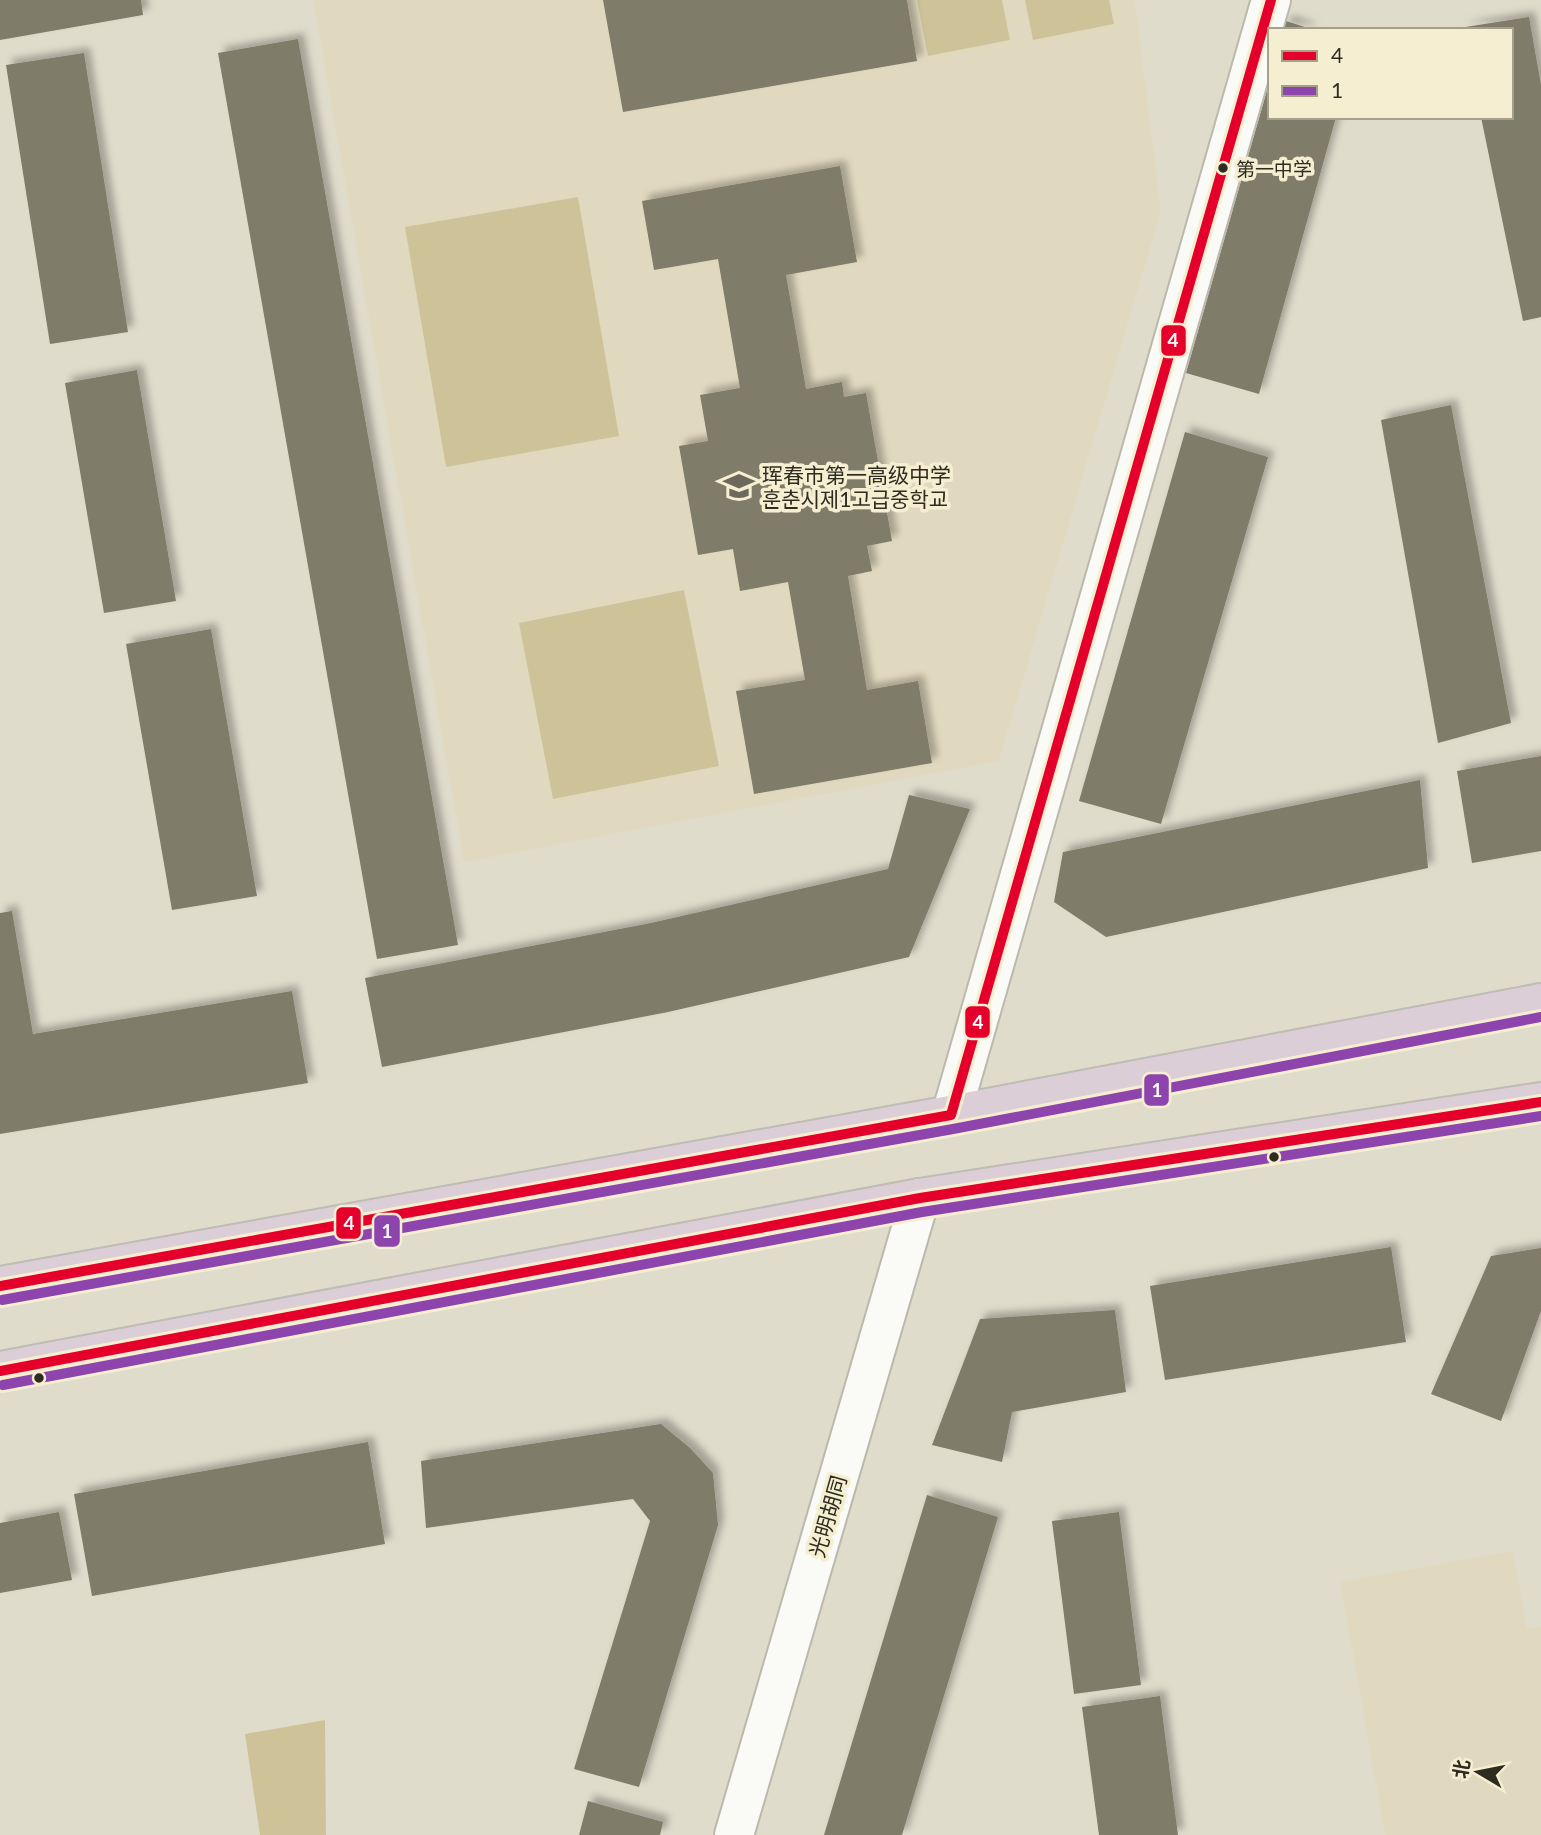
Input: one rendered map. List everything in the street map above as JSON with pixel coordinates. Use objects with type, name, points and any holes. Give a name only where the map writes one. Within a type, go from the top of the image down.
[{"type":"highway","points":[[0,1286],[951,1115],[1541,1003]]},
{"type":"highway","points":[[0,1371],[920,1198],[1541,1102]]},
{"type":"street","points":[[951,1115],[1272,0]]},
{"type":"street","name":"光明胡同","points":[[734,1835],[920,1198]]},
{"type":"shaded area","name":"珲春市第一高级中学 훈춘시제1고급중학교","points":[[313,0],[1135,0],[1161,211],[999,761],[464,862]]},
{"type":"shaded area","points":[[917,0],[1002,0],[1010,40],[928,56]]},
{"type":"shaded area","points":[[1025,0],[1109,0],[1114,24],[1033,40]]},
{"type":"shaded area","points":[[578,197],[619,436],[446,467],[405,227]]},
{"type":"shaded area","points":[[684,590],[719,766],[553,799],[519,623]]},
{"type":"shaded area","points":[[1513,1551],[1527,1628],[1541,1627],[1541,1835],[1385,1835],[1340,1582]]},
{"type":"shaded area","points":[[325,1720],[326,1835],[260,1835],[245,1734]]},
{"type":"building","points":[[0,0],[141,0],[143,15],[0,40]]},
{"type":"building","points":[[603,0],[907,0],[917,61],[623,112]]},
{"type":"building","points":[[1529,17],[1541,85],[1541,317],[1523,321],[1481,119],[1513,119],[1513,28],[1459,28]]},
{"type":"building","points":[[1286,21],[1308,28],[1284,28]]},
{"type":"building","points":[[298,39],[458,945],[377,959],[218,53]]},
{"type":"building","points":[[84,53],[128,332],[50,344],[6,65]]},
{"type":"building","points":[[1268,87],[1268,119],[1335,119],[1259,394],[1186,373]]},
{"type":"building","points":[[840,166],[857,262],[786,275],[806,389],[842,382],[844,397],[866,393],[892,541],[867,546],[872,571],[848,576],[867,690],[918,681],[932,763],[754,794],[736,691],[805,680],[788,582],[740,591],[733,549],[698,555],[679,446],[708,441],[700,395],[740,388],[718,259],[654,270],[642,201]]},
{"type":"building","points":[[137,370],[176,601],[104,613],[65,383]]},
{"type":"building","points":[[1451,405],[1511,723],[1438,743],[1381,420]]},
{"type":"building","points":[[1185,432],[1268,457],[1161,824],[1079,801]]},
{"type":"building","points":[[211,629],[257,896],[172,910],[126,644]]},
{"type":"building","points":[[1541,756],[1541,851],[1472,863],[1457,771]]},
{"type":"building","points":[[1420,780],[1428,868],[1106,937],[1054,902],[1063,852]]},
{"type":"building","points":[[909,795],[970,809],[909,957],[668,1012],[382,1067],[365,978],[651,923],[888,869]]},
{"type":"building","points":[[12,911],[33,1034],[292,991],[308,1083],[0,1134],[0,913]]},
{"type":"building","points":[[1391,1247],[1406,1342],[1165,1380],[1150,1286]]},
{"type":"building","points":[[1541,1248],[1541,1311],[1501,1421],[1431,1394],[1491,1256]]},
{"type":"building","points":[[1115,1310],[1126,1392],[1012,1412],[1002,1462],[932,1445],[980,1319]]},
{"type":"building","points":[[661,1424],[690,1448],[713,1473],[718,1525],[639,1787],[574,1769],[650,1521],[633,1499],[426,1528],[421,1461]]},
{"type":"building","points":[[368,1442],[385,1544],[92,1596],[74,1494]]},
{"type":"building","points":[[927,1495],[998,1517],[902,1835],[824,1835]]},
{"type":"building","points":[[59,1512],[72,1580],[0,1593],[0,1523]]},
{"type":"building","points":[[1119,1512],[1141,1685],[1074,1694],[1052,1521]]},
{"type":"building","points":[[1160,1696],[1178,1835],[1099,1835],[1082,1707]]},
{"type":"building","points":[[588,1801],[663,1822],[660,1835],[579,1835]]},
{"type":"transit line","name":"4","points":[[0,1286],[951,1115],[1271,0]]},
{"type":"transit line","name":"1","points":[[2,1300],[953,1129],[1541,1017]]},
{"type":"transit line","name":"4","points":[[0,1371],[920,1198],[1541,1102]]},
{"type":"transit line","name":"1","points":[[3,1385],[922,1212],[1541,1116]]},
{"type":"place","name":"第一中学","points":[[1223,168]]},
{"type":"place","name":"珲春市第一高级中学 훈춘시제1고급중학교","points":[[739,486]]}]
